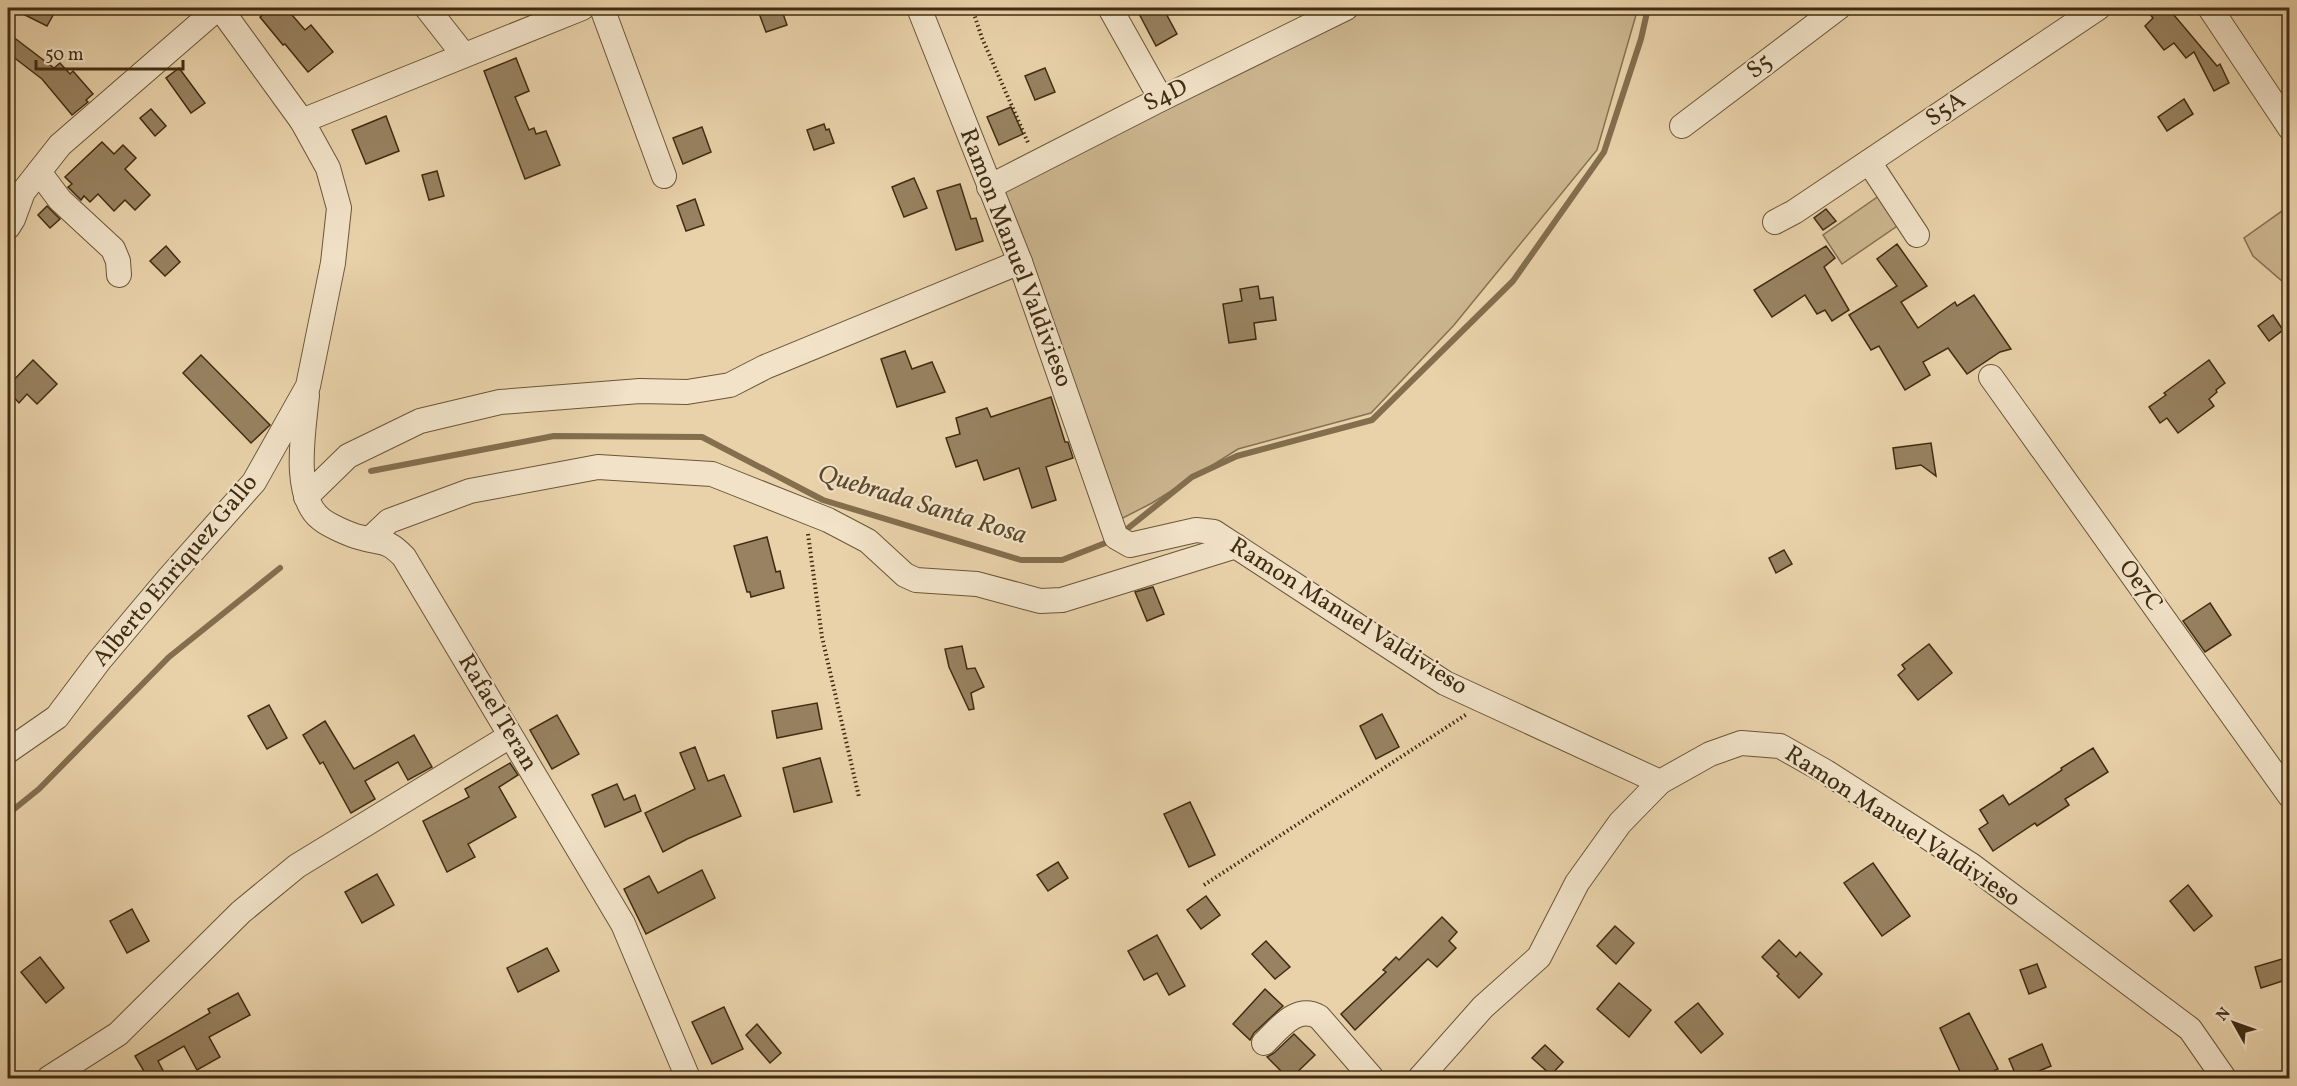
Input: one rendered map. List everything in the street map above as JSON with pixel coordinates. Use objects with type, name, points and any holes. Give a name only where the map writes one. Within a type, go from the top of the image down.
[{"type":"street","name":"Alberto Enriquez Gallo","points":[[8,751],[57,717],[122,634],[254,482],[308,386],[333,263],[339,208],[328,168],[302,121],[219,8]]},
{"type":"street","points":[[8,227],[23,192],[60,146],[219,8]]},
{"type":"street","points":[[427,8],[463,54]]},
{"type":"street","points":[[302,121],[463,54],[582,8]]},
{"type":"street","points":[[602,8],[664,176]]},
{"type":"street","name":"Ramon Manuel Valdivieso","points":[[919,8],[1020,262],[1116,537],[1131,545],[1196,530],[1214,532],[1445,683],[1660,782],[1710,754],[1741,743],[1779,746],[1826,772],[1971,865],[2152,1000],[2190,1029],[2223,1078]]},
{"type":"street","points":[[1110,8],[1161,99]]},
{"type":"street","name":"S4D","points":[[989,187],[1346,8]]},
{"type":"street","name":"S5","points":[[1682,126],[1838,8]]},
{"type":"street","name":"S5A","points":[[1785,217],[2098,8]]},
{"type":"street","points":[[2210,8],[2289,128]]},
{"type":"street","points":[[1869,162],[1917,235]]},
{"type":"street","points":[[39,172],[60,200],[113,249],[118,261],[119,275]]},
{"type":"street","points":[[306,497],[348,456],[420,422],[500,402],[640,391],[687,392],[730,385],[765,367],[1020,262]]},
{"type":"street","name":"Oe7C","points":[[1990,377],[2289,796]]},
{"type":"street","name":"Rafael Teran","points":[[308,386],[301,472],[306,497],[320,519],[358,537],[383,541],[404,557],[624,924],[688,1078]]},
{"type":"street","points":[[370,539],[389,521],[470,491],[598,467],[712,474],[805,509],[868,541],[905,575],[916,580],[977,584],[1040,601],[1062,600],[1236,546]]},
{"type":"street","points":[[49,1078],[85,1069],[241,912],[297,866],[510,736]]},
{"type":"street","points":[[1420,1078],[1483,1007],[1539,957],[1577,883],[1620,823],[1660,782]]},
{"type":"street","points":[[1264,1043],[1295,1015],[1304,1012],[1312,1013],[1372,1078]]},
{"type":"path","points":[[972,8],[982,38],[1036,162]]},
{"type":"path","points":[[805,509],[822,637],[859,797]]},
{"type":"path","points":[[1204,885],[1454,724],[1484,701]]},
{"type":"shaded area","points":[[1350,8],[1638,8],[1597,150],[1454,325],[1371,413],[1238,449],[1152,503],[1121,519],[1001,193]]},
{"type":"shaded area","points":[[1883,193],[1903,222],[1842,264],[1823,235]]},
{"type":"shaded area","points":[[2289,206],[2289,287],[2253,256],[2244,238]]},
{"type":"building","points":[[11,8],[57,8],[47,26]]},
{"type":"building","points":[[271,8],[286,8],[305,30],[311,25],[333,52],[308,72],[260,17]]},
{"type":"building","points":[[757,8],[781,8],[787,25],[766,32]]},
{"type":"building","points":[[1136,8],[1163,8],[1177,34],[1156,46]]},
{"type":"building","points":[[2145,8],[2168,8],[2217,66],[2220,64],[2229,83],[2214,91],[2194,52],[2186,58],[2174,43],[2164,50],[2145,26],[2153,18]]},
{"type":"building","points":[[8,33],[54,68],[60,63],[70,74],[73,71],[93,94],[86,100],[88,102],[72,115],[42,79],[8,53]]},
{"type":"building","points":[[516,58],[529,91],[515,97],[529,130],[534,128],[536,134],[546,131],[560,165],[525,179],[484,71]]},
{"type":"building","points":[[179,68],[205,103],[191,113],[166,78]]},
{"type":"building","points":[[1045,68],[1055,92],[1035,100],[1025,76]]},
{"type":"building","points":[[2184,99],[2193,114],[2167,131],[2158,117]]},
{"type":"building","points":[[1011,107],[1023,134],[999,145],[987,117]]},
{"type":"building","points":[[151,109],[166,126],[155,136],[140,118]]},
{"type":"building","points":[[386,116],[399,151],[366,164],[352,130]]},
{"type":"building","points":[[824,124],[826,130],[829,129],[834,143],[814,150],[807,130]]},
{"type":"building","points":[[702,127],[711,152],[683,164],[673,138]]},
{"type":"building","points":[[102,142],[114,154],[123,145],[136,158],[125,169],[150,195],[135,210],[125,200],[114,211],[98,194],[90,202],[84,196],[81,200],[68,187],[72,184],[65,177]]},
{"type":"building","points":[[437,171],[444,196],[429,200],[422,175]]},
{"type":"building","points":[[914,178],[927,208],[904,217],[892,187]]},
{"type":"building","points":[[960,184],[971,219],[976,218],[983,241],[956,250],[937,191]]},
{"type":"building","points":[[695,199],[704,225],[686,231],[677,206]]},
{"type":"building","points":[[47,206],[60,219],[50,228],[38,215]]},
{"type":"building","points":[[1826,209],[1836,221],[1823,230],[1814,218]]},
{"type":"building","points":[[1897,244],[1927,286],[1901,302],[1918,328],[1955,302],[1957,306],[1974,295],[2011,349],[2000,352],[1967,374],[1948,348],[1923,362],[1930,375],[1905,390],[1879,346],[1871,350],[1849,315],[1897,286],[1877,259]]},
{"type":"building","points":[[166,246],[180,262],[165,276],[150,261]]},
{"type":"building","points":[[1826,246],[1835,258],[1824,267],[1849,310],[1832,321],[1825,310],[1817,314],[1805,295],[1772,317],[1754,290]]},
{"type":"building","points":[[1258,286],[1260,299],[1273,297],[1276,320],[1254,323],[1256,339],[1229,343],[1223,304],[1242,301],[1240,289]]},
{"type":"building","points":[[2273,315],[2283,330],[2269,341],[2258,326]]},
{"type":"building","points":[[905,351],[912,369],[932,362],[945,392],[897,407],[881,359]]},
{"type":"building","points":[[201,355],[270,425],[251,443],[183,373]]},
{"type":"building","points":[[33,360],[57,384],[37,404],[27,394],[19,403],[8,391],[8,386]]},
{"type":"building","points":[[2209,360],[2225,383],[2209,399],[2214,406],[2178,433],[2167,418],[2160,423],[2149,407]]},
{"type":"building","points":[[1051,397],[1065,442],[1068,442],[1073,458],[1046,467],[1056,500],[1032,508],[1019,468],[984,480],[977,460],[956,467],[946,438],[960,434],[956,418],[987,408],[991,417]]},
{"type":"building","points":[[1931,443],[1936,476],[1921,465],[1896,469],[1893,448]]},
{"type":"building","points":[[767,537],[776,572],[780,571],[784,588],[751,597],[750,592],[747,592],[734,546]]},
{"type":"building","points":[[1784,550],[1792,564],[1776,573],[1769,558]]},
{"type":"building","points":[[1153,587],[1164,614],[1147,621],[1135,592]]},
{"type":"building","points":[[2210,603],[2231,635],[2205,652],[2183,621]]},
{"type":"building","points":[[1929,644],[1952,673],[1918,700],[1898,675],[1905,669],[1902,665]]},
{"type":"building","points":[[962,646],[967,669],[975,668],[984,687],[971,693],[974,709],[969,710],[949,667],[945,649]]},
{"type":"building","points":[[817,703],[822,729],[777,738],[772,711]]},
{"type":"building","points":[[269,705],[287,738],[267,749],[248,716]]},
{"type":"building","points":[[1382,714],[1399,747],[1376,759],[1360,726]]},
{"type":"building","points":[[557,715],[579,754],[552,769],[530,730]]},
{"type":"building","points":[[325,721],[354,769],[414,735],[432,767],[408,780],[398,762],[365,781],[375,799],[351,813],[323,762],[320,764],[303,735]]},
{"type":"building","points":[[695,747],[708,781],[724,775],[741,816],[663,852],[645,813],[695,789],[680,753]]},
{"type":"building","points":[[2093,748],[2108,772],[2065,799],[2069,805],[2037,826],[2035,823],[1993,851],[1979,829],[1988,823],[1980,810],[2003,795],[2009,805]]},
{"type":"building","points":[[820,758],[832,802],[794,812],[783,768]]},
{"type":"building","points":[[510,763],[518,775],[499,787],[516,817],[468,844],[475,857],[447,872],[423,821],[469,797],[465,789]]},
{"type":"building","points":[[617,784],[624,800],[635,795],[641,811],[605,827],[592,795]]},
{"type":"building","points":[[1190,802],[1215,855],[1189,867],[1164,814]]},
{"type":"building","points":[[1058,862],[1068,878],[1048,891],[1037,875]]},
{"type":"building","points":[[1873,863],[1910,916],[1882,936],[1844,883]]},
{"type":"building","points":[[702,870],[715,898],[646,934],[624,889],[649,876],[658,893]]},
{"type":"building","points":[[377,874],[394,905],[362,923],[345,892]]},
{"type":"building","points":[[2188,885],[2212,916],[2194,931],[2170,901]]},
{"type":"building","points":[[1206,896],[1220,915],[1201,929],[1187,910]]},
{"type":"building","points":[[132,909],[149,941],[127,953],[110,921]]},
{"type":"building","points":[[1442,917],[1457,932],[1449,941],[1456,948],[1437,967],[1428,959],[1355,1030],[1341,1014],[1386,972],[1383,970],[1396,957],[1399,960]]},
{"type":"building","points":[[1615,926],[1634,943],[1616,964],[1597,946]]},
{"type":"building","points":[[1157,935],[1185,986],[1169,995],[1157,973],[1144,980],[1128,951]]},
{"type":"building","points":[[1779,940],[1796,957],[1800,952],[1822,974],[1799,998],[1762,957]]},
{"type":"building","points":[[1266,941],[1290,967],[1275,979],[1252,954]]},
{"type":"building","points":[[547,948],[559,971],[518,992],[507,968]]},
{"type":"building","points":[[40,957],[64,988],[46,1003],[21,972]]},
{"type":"building","points":[[2289,957],[2289,979],[2261,988],[2255,967]]},
{"type":"building","points":[[2037,964],[2046,987],[2029,994],[2020,970]]},
{"type":"building","points":[[1619,983],[1651,1010],[1629,1037],[1597,1009]]},
{"type":"building","points":[[1265,989],[1283,1006],[1254,1033],[1250,1040],[1233,1024]]},
{"type":"building","points":[[238,993],[250,1015],[209,1037],[220,1057],[197,1070],[184,1046],[158,1061],[167,1078],[148,1078],[135,1056],[210,1013],[208,1009]]},
{"type":"building","points":[[1698,1003],[1723,1034],[1701,1053],[1675,1022]]},
{"type":"building","points":[[724,1007],[743,1049],[712,1064],[692,1022]]},
{"type":"building","points":[[1969,1013],[1998,1069],[1978,1078],[1963,1078],[1940,1028]]},
{"type":"building","points":[[757,1024],[781,1053],[770,1063],[746,1035]]},
{"type":"building","points":[[1294,1034],[1315,1055],[1291,1078],[1288,1078],[1267,1057]]},
{"type":"building","points":[[2042,1044],[2051,1066],[2017,1078],[2009,1059]]},
{"type":"building","points":[[1545,1045],[1563,1062],[1551,1075],[1532,1058]]},
{"type":"waterway","name":"Quebrada Santa Rosa","points":[[1122,533],[1192,477],[1237,456],[1372,420],[1513,281],[1604,152],[1641,39],[1648,8]]},
{"type":"waterway","name":"Quebrada Santa Rosa","points":[[371,471],[554,436],[702,437],[823,500],[1021,560],[1062,560],[1113,540]]},
{"type":"waterway","name":"Quebrada Santa Rosa","points":[[8,814],[39,789],[169,657],[280,568]]}]
